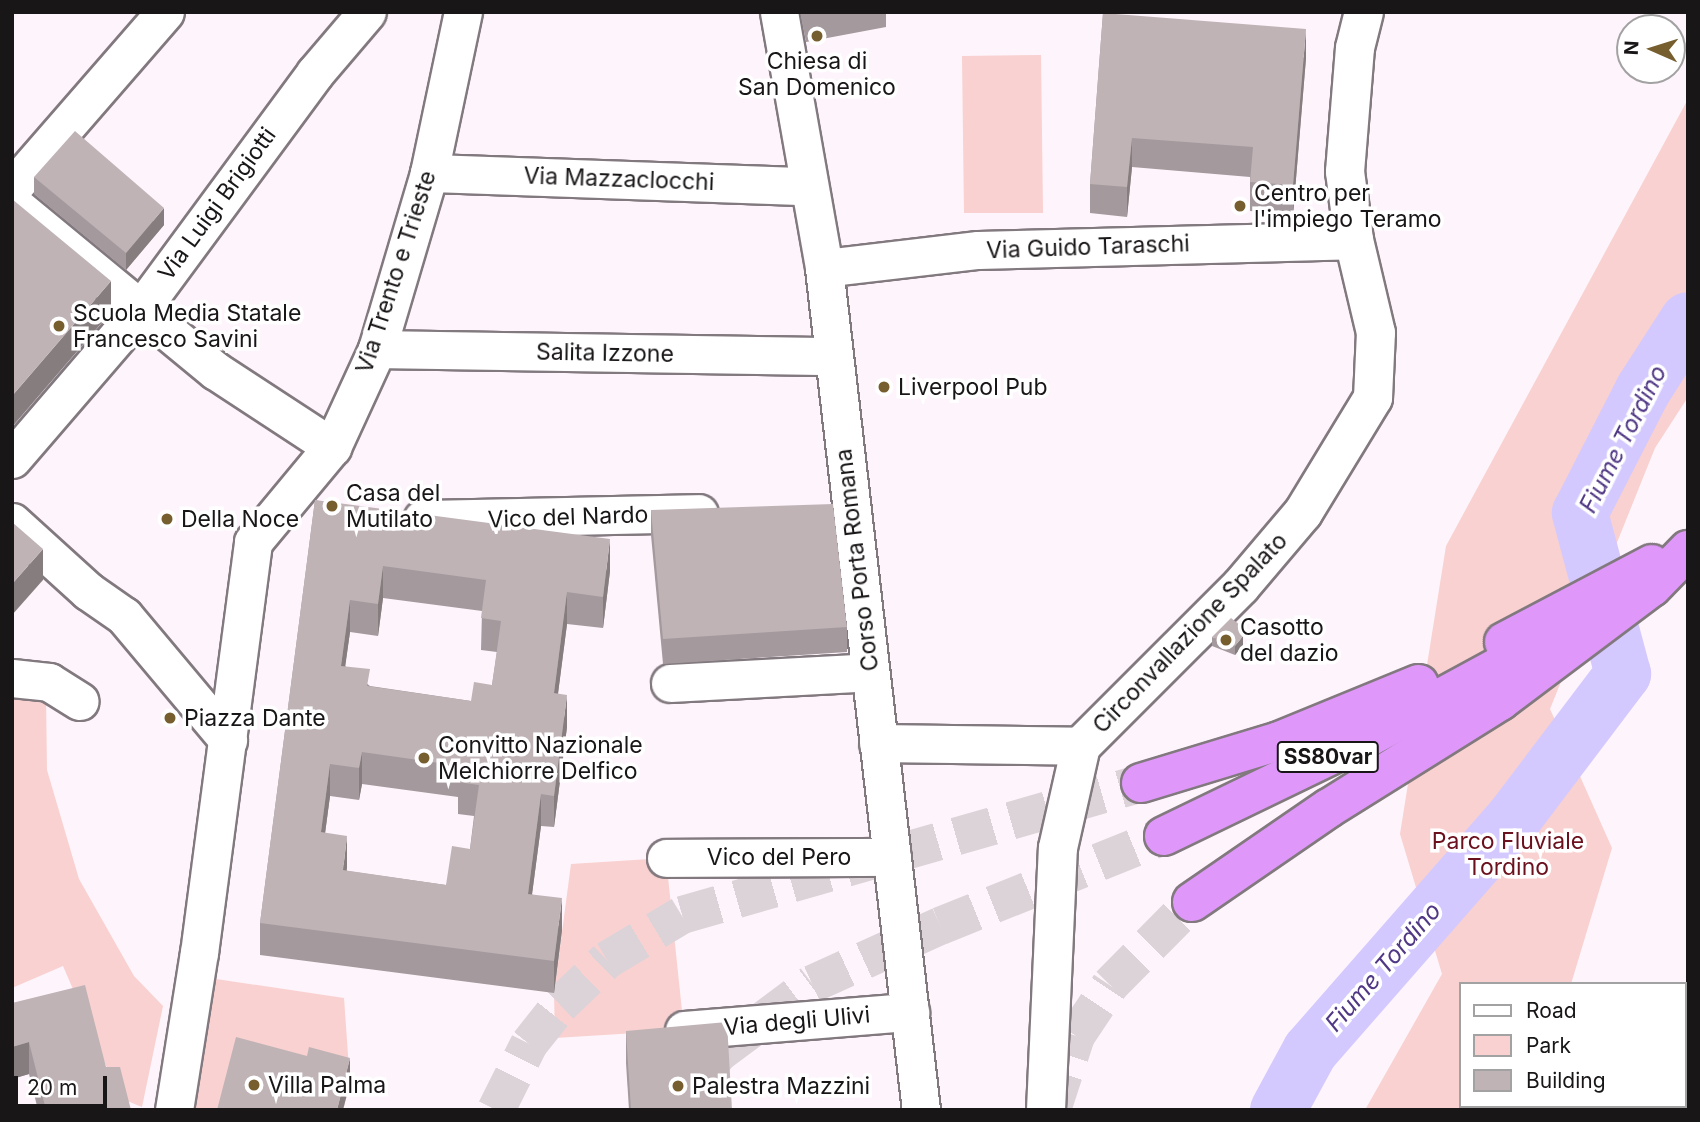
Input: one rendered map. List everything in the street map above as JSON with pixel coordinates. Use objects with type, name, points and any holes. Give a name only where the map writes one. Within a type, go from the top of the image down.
[{"type":"highway","points":[[1141,783],[1279,741],[1392,698],[1490,676],[1652,587],[1688,547]]},
{"type":"highway","points":[[1192,902],[1329,808],[1490,676],[1688,547]]},
{"type":"highway","name":"SS80var","points":[[1164,836],[1490,676]]},
{"type":"main road","name":"Circonvallazione Spalato","points":[[1046,1110],[1058,848],[1081,746],[1241,586],[1303,513],[1373,398],[1377,333],[1354,240],[1345,172],[1347,114],[1364,12]]},
{"type":"street","points":[[12,188],[164,12]]},
{"type":"street","name":"Via Luigi Brigiotti","points":[[12,459],[141,309],[299,94],[367,12]]},
{"type":"street","name":"Via Trento e Trieste","points":[[229,740],[253,542],[285,509],[332,447],[377,349],[429,173],[463,12]]},
{"type":"street","name":"Corso Porta Romana","points":[[779,12],[824,268],[834,356],[838,508],[870,672],[921,1110]]},
{"type":"street","name":"Via Mazzaclocchi","points":[[429,173],[809,186]]},
{"type":"street","points":[[12,204],[216,371],[332,447]]},
{"type":"street","name":"Via Guido Taraschi","points":[[824,268],[978,250],[1354,240]]},
{"type":"street","name":"Salita Izzone","points":[[377,349],[834,356]]},
{"type":"street","points":[[285,509],[326,512]]},
{"type":"street","name":"Vico del Nardo","points":[[382,516],[451,522],[727,512]]},
{"type":"street","points":[[12,522],[88,591],[124,616],[229,740],[174,1110]]},
{"type":"street","points":[[670,683],[870,672]]},
{"type":"street","points":[[12,678],[43,680],[73,693],[79,701]]},
{"type":"street","points":[[878,743],[1081,746]]},
{"type":"street","name":"Vico del Pero","points":[[666,858],[891,857]]},
{"type":"street","name":"Via degli Ulivi","points":[[684,1030],[910,1012]]},
{"type":"green space","points":[[1041,55],[1043,213],[964,213],[962,56]]},
{"type":"green space","name":"Parco Fluviale Tordino","points":[[1688,99],[1688,397],[1655,448],[1550,709],[1612,848],[1572,982],[1458,982],[1458,1108],[1512,1108],[1511,1110],[1365,1110],[1442,974],[1400,834],[1446,546]]},
{"type":"green space","points":[[12,691],[46,697],[47,770],[79,879],[134,976],[163,1006],[142,1107],[120,1098],[63,966],[12,988]]},
{"type":"green space","points":[[666,858],[684,1030],[555,1038],[554,993],[571,864]]},
{"type":"green space","points":[[196,976],[344,998],[350,1083],[343,1110],[174,1110]]},
{"type":"building","points":[[1103,13],[1306,29],[1293,185],[1250,182],[1253,147],[1132,138],[1127,187],[1090,184]]},
{"type":"building","points":[[75,131],[164,208],[126,253],[34,177]]},
{"type":"building","name":"Scuola Media Statale Francesco Savini","points":[[12,199],[111,281],[12,396]]},
{"type":"building","name":"Convitto Nazionale Melchiorre Delfico","points":[[315,500],[610,539],[603,597],[567,592],[554,693],[567,695],[554,796],[541,794],[528,894],[562,898],[554,961],[260,923]],"holes":[[[383,566],[486,580],[481,618],[501,621],[492,685],[474,682],[471,701],[367,686],[370,669],[341,666],[350,600],[378,604]],[[362,752],[461,766],[458,782],[479,785],[470,849],[452,846],[446,885],[343,870],[347,836],[321,832],[330,764],[359,768]]]},
{"type":"building","points":[[833,504],[847,627],[663,639],[651,510]]},
{"type":"building","points":[[12,522],[43,549],[12,584]]},
{"type":"building","points":[[1231,618],[1240,625],[1243,636],[1235,646],[1212,637]]},
{"type":"building","points":[[85,985],[106,1067],[120,1067],[131,1110],[46,1110],[29,1042],[12,1047],[12,1003]]},
{"type":"building","name":"Palestra Mazzini","points":[[727,1022],[732,1110],[631,1110],[626,1031]]},
{"type":"building","points":[[236,1037],[307,1056],[309,1047],[350,1058],[337,1110],[217,1110]]},
{"type":"waterway","name":"Fiume Tordino","points":[[1278,1110],[1310,1051],[1514,818],[1623,674],[1580,513],[1643,390],[1688,320]]},
{"type":"tunnel","points":[[496,1110],[529,1044],[560,1005],[607,960],[682,915],[1141,783]]},
{"type":"tunnel","points":[[673,1110],[719,1053],[812,984],[940,926],[1164,836]]},
{"type":"tunnel","points":[[1052,1110],[1076,1036],[1110,985],[1192,902]]},
{"type":"place","name":"Chiesa di San Domenico","points":[[817,36]]},
{"type":"place","name":"Centro per l'impiego Teramo","points":[[1240,206]]},
{"type":"place","name":"Scuola Media Statale Francesco Savini","points":[[59,326]]},
{"type":"place","name":"Liverpool Pub","points":[[884,387]]},
{"type":"place","name":"Casa del Mutilato","points":[[332,506]]},
{"type":"place","name":"Della Noce","points":[[167,519]]},
{"type":"place","name":"Casotto del dazio","points":[[1226,640]]},
{"type":"place","name":"Piazza Dante","points":[[170,718]]},
{"type":"place","name":"Convitto Nazionale Melchiorre Delfico","points":[[424,758]]},
{"type":"place","name":"Villa Palma","points":[[254,1085]]},
{"type":"place","name":"Palestra Mazzini","points":[[678,1086]]}]
